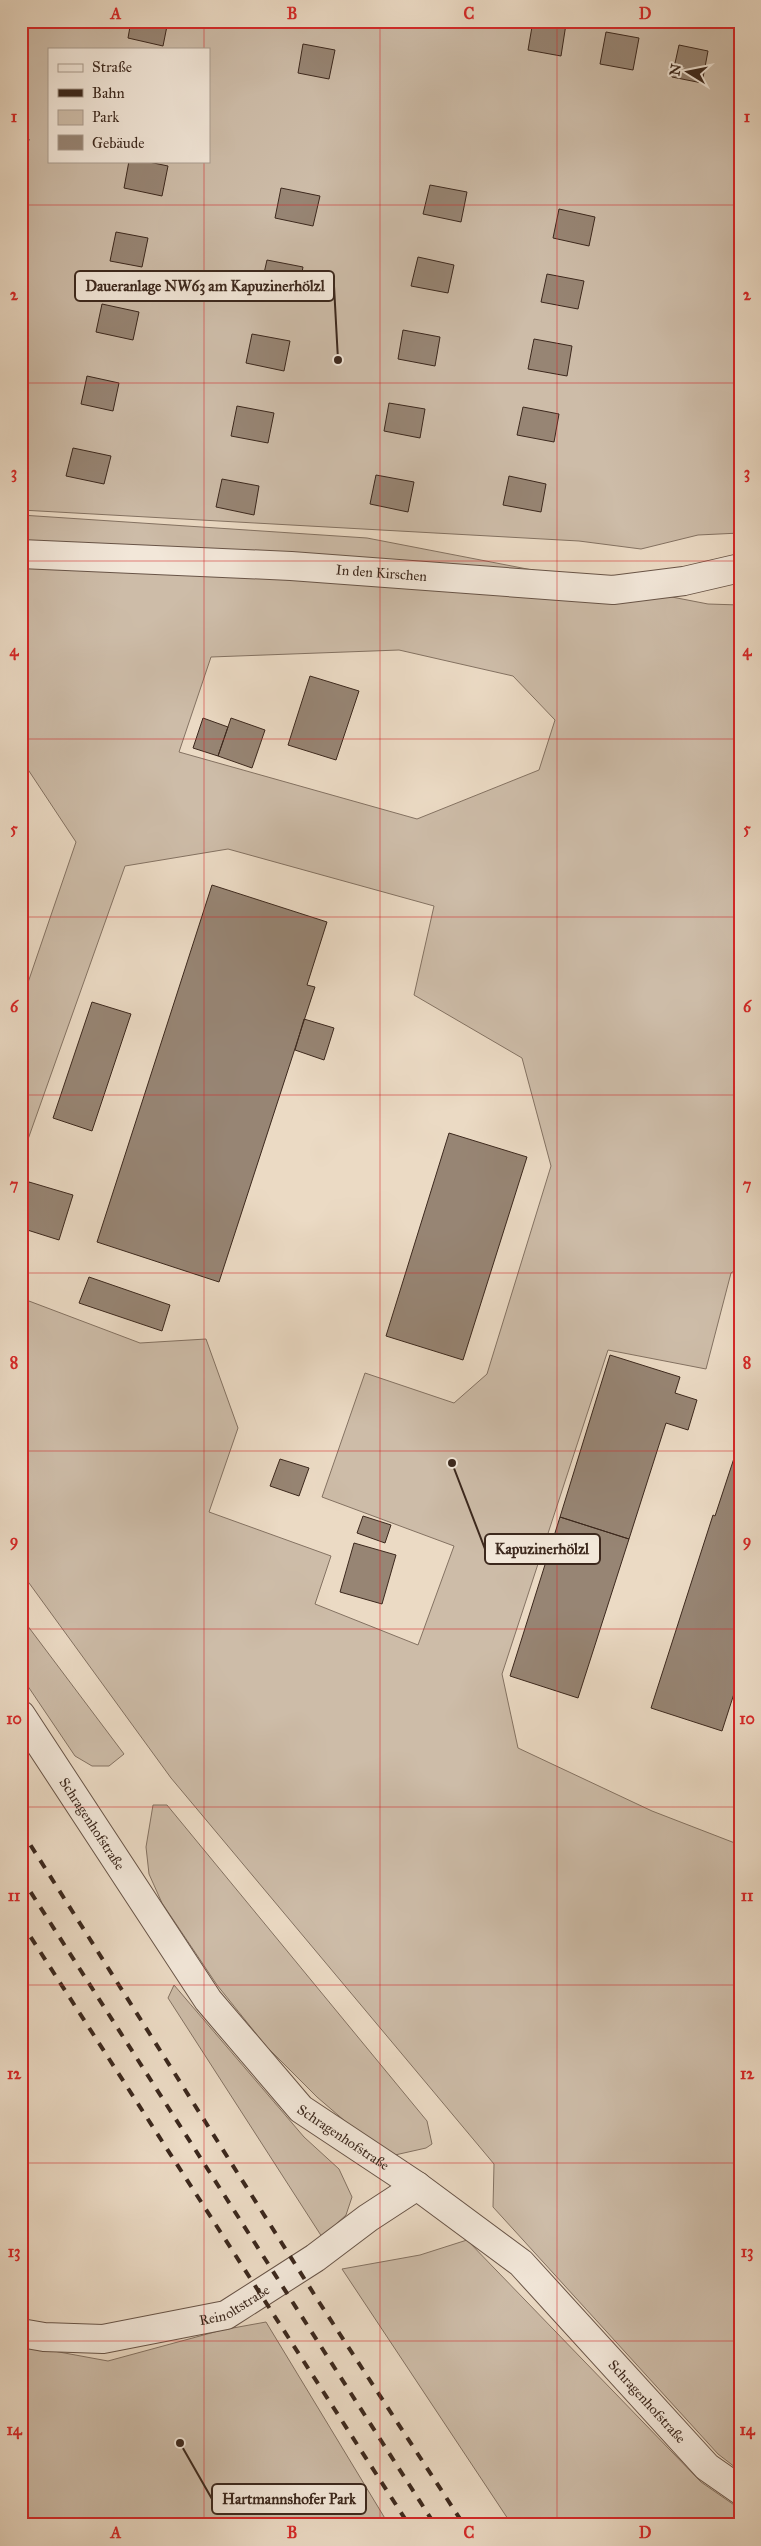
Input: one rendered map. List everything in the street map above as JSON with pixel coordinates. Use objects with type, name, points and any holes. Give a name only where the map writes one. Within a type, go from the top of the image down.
[{"type":"street","name":"In den Kirschen","points":[[21,554],[291,566],[613,590],[684,581],[740,568]]},
{"type":"street","name":"Schragenhofstraße","points":[[21,1715],[208,2000],[301,2109],[417,2186],[521,2263],[708,2467],[740,2490]]},
{"type":"street","name":"Reinoltstraße","points":[[21,2333],[103,2339],[226,2315],[315,2258],[368,2218],[417,2186]]},
{"type":"green space","points":[[21,21],[740,21],[740,533],[698,535],[641,549],[579,541],[21,510]]},
{"type":"green space","points":[[21,515],[367,538],[708,604],[740,605],[740,1267],[731,1273],[706,1369],[608,1350],[502,1674],[518,1748],[652,1811],[740,1845],[740,2471],[718,2454],[493,2207],[494,2164],[171,1778],[21,1572],[21,1298],[140,1343],[206,1339],[238,1428],[209,1512],[331,1556],[315,1604],[418,1645],[454,1546],[322,1497],[365,1373],[454,1403],[487,1374],[551,1166],[522,1058],[414,995],[434,906],[228,849],[125,866],[21,1159],[21,1003],[76,842],[25,765],[27,683],[21,677]],"holes":[[[399,650],[513,676],[555,720],[539,770],[417,819],[179,752],[211,657]]]},
{"type":"green space","points":[[21,1617],[124,1754],[109,1766],[92,1766],[75,1756],[21,1676]]},
{"type":"green space","points":[[153,1805],[167,1805],[427,2121],[432,2144],[426,2148],[395,2155],[353,2128],[317,2097],[266,2046],[217,1985],[162,1903],[149,1874],[146,1847]]},
{"type":"green space","points":[[174,1985],[304,2137],[339,2169],[352,2197],[346,2215],[322,2237],[168,1998]]},
{"type":"green space","points":[[467,2240],[701,2482],[740,2509],[740,2525],[512,2525],[342,2269],[420,2255]]},
{"type":"green space","points":[[266,2322],[389,2525],[21,2525],[21,2345],[108,2361],[222,2330]]},
{"type":"building","points":[[131,21],[168,21],[163,46],[128,38]]},
{"type":"building","points":[[533,21],[566,24],[561,56],[528,50]]},
{"type":"building","points":[[681,21],[716,21],[715,28]]},
{"type":"building","points":[[606,32],[639,38],[633,70],[600,64]]},
{"type":"building","points":[[303,44],[335,50],[329,79],[298,73]]},
{"type":"building","points":[[679,45],[708,51],[702,83],[672,77]]},
{"type":"building","points":[[21,137],[29,139],[23,168],[21,168]]},
{"type":"building","points":[[129,162],[149,162],[168,166],[162,196],[124,188]]},
{"type":"building","points":[[430,185],[467,192],[461,222],[423,214]]},
{"type":"building","points":[[281,188],[320,196],[313,226],[275,218]]},
{"type":"building","points":[[559,209],[595,217],[589,246],[553,238]]},
{"type":"building","points":[[116,232],[148,238],[142,267],[110,261]]},
{"type":"building","points":[[418,257],[454,265],[448,293],[411,286]]},
{"type":"building","points":[[267,260],[303,267],[297,298],[260,291]]},
{"type":"building","points":[[547,274],[584,281],[578,309],[541,302]]},
{"type":"building","points":[[102,304],[139,312],[133,340],[96,332]]},
{"type":"building","points":[[403,330],[440,337],[435,366],[398,359]]},
{"type":"building","points":[[252,334],[290,341],[284,371],[246,363]]},
{"type":"building","points":[[534,339],[572,346],[567,376],[528,369]]},
{"type":"building","points":[[87,376],[119,383],[113,411],[81,404]]},
{"type":"building","points":[[389,403],[425,409],[420,438],[384,431]]},
{"type":"building","points":[[237,406],[274,413],[268,443],[231,436]]},
{"type":"building","points":[[523,407],[559,414],[554,442],[517,435]]},
{"type":"building","points":[[73,448],[111,456],[104,484],[66,476]]},
{"type":"building","points":[[376,475],[414,482],[408,512],[370,504]]},
{"type":"building","points":[[509,476],[546,484],[541,512],[503,505]]},
{"type":"building","points":[[222,479],[259,486],[254,515],[216,507]]},
{"type":"building","points":[[310,676],[359,691],[336,760],[288,745]]},
{"type":"building","points":[[203,718],[228,727],[218,756],[193,748]]},
{"type":"building","points":[[231,718],[265,730],[252,768],[218,756]]},
{"type":"building","points":[[212,885],[327,922],[307,985],[315,987],[219,1282],[97,1242]]},
{"type":"building","points":[[92,1002],[131,1014],[92,1131],[53,1118]]},
{"type":"building","points":[[304,1019],[334,1028],[324,1060],[295,1050]]},
{"type":"building","points":[[449,1133],[527,1157],[463,1360],[386,1336]]},
{"type":"building","points":[[29,1182],[73,1195],[59,1240],[21,1228],[21,1208]]},
{"type":"building","points":[[89,1277],[170,1305],[162,1331],[79,1303]]},
{"type":"building","points":[[610,1355],[680,1377],[675,1393],[697,1400],[688,1430],[666,1423],[629,1539],[560,1517]]},
{"type":"building","points":[[740,1440],[740,1675],[722,1731],[651,1708],[713,1515],[715,1516]]},
{"type":"building","points":[[280,1459],[309,1468],[299,1496],[270,1486]]},
{"type":"building","points":[[363,1516],[391,1525],[385,1543],[357,1533]]},
{"type":"building","points":[[560,1517],[629,1539],[578,1698],[510,1676]]},
{"type":"building","points":[[354,1543],[396,1555],[382,1604],[340,1592]]},
{"type":"railway","points":[[21,1830],[319,2302],[464,2525]]},
{"type":"railway","points":[[21,1877],[435,2525]]},
{"type":"railway","points":[[21,1922],[409,2525]]},
{"type":"place","name":"Daueranlage NW63 am Kapuzinerhölzl","points":[[338,360]]},
{"type":"place","name":"Kapuzinerhölzl","points":[[452,1463]]},
{"type":"place","name":"Hartmannshofer Park","points":[[180,2443]]}]
